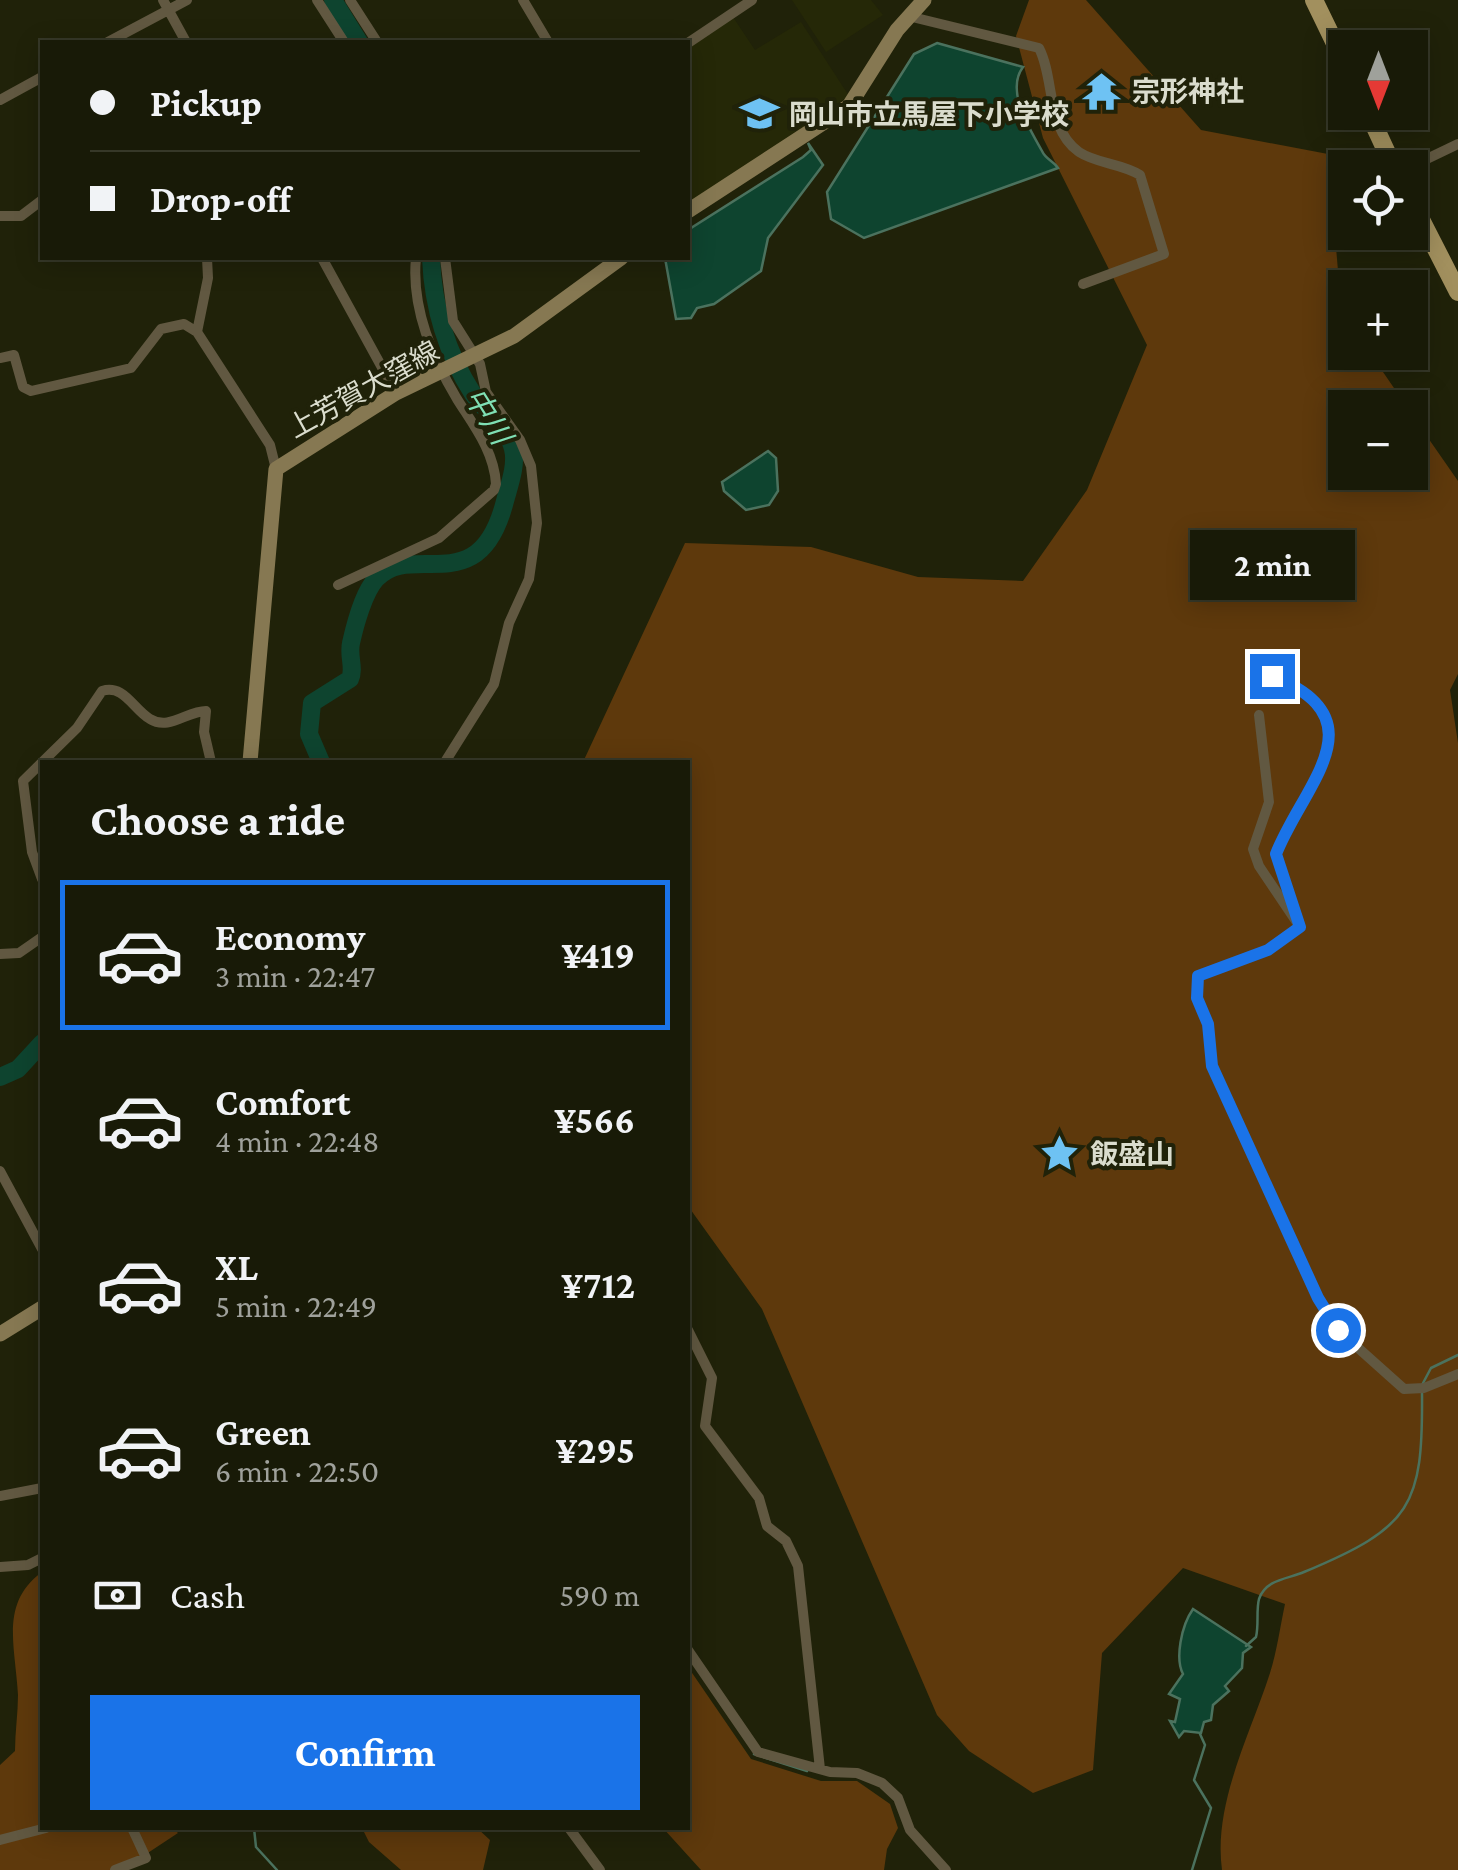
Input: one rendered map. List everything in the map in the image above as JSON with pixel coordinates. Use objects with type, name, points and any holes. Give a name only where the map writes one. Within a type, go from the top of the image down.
[{"type":"main road","points":[[690,210],[849,106],[908,16],[924,0]]},
{"type":"main road","points":[[1314,0],[1329,30]]},
{"type":"main road","points":[[1428,233],[1458,292]]},
{"type":"main road","name":"上芳賀大窪線","points":[[250,760],[276,469],[396,393],[472,358],[540,320],[618,260]]},
{"type":"main road","points":[[0,1334],[40,1309]]},
{"type":"street","points":[[111,40],[166,5],[187,0]]},
{"type":"street","points":[[318,0],[343,40]]},
{"type":"street","points":[[350,0],[375,40]]},
{"type":"street","points":[[523,0],[547,40]]},
{"type":"street","points":[[690,43],[752,0]]},
{"type":"street","points":[[166,5],[185,40]]},
{"type":"street","points":[[908,16],[1039,48],[1058,123],[1068,140],[1077,151],[1140,175],[1164,254],[1083,284]]},
{"type":"street","points":[[0,100],[40,79]]},
{"type":"street","points":[[1428,158],[1458,144]]},
{"type":"street","points":[[0,216],[21,216],[40,202]]},
{"type":"street","points":[[197,332],[208,278],[207,260]]},
{"type":"street","points":[[327,260],[396,393]]},
{"type":"street","points":[[338,586],[439,538],[494,490],[496,474],[488,452],[444,370],[417,299],[416,260]]},
{"type":"street","points":[[445,260],[453,321],[486,392],[520,440],[531,466],[537,522],[529,579],[509,623],[494,684],[446,760]]},
{"type":"street","points":[[0,358],[14,355],[23,387],[30,390],[131,368],[161,329],[177,323],[197,332],[270,445],[276,469]]},
{"type":"street","points":[[1272,676],[1303,690],[1318,704],[1329,728],[1324,768],[1276,854],[1300,927]]},
{"type":"street","points":[[42,760],[76,728],[102,691],[118,692],[156,722],[173,722],[206,711],[204,732],[211,760]]},
{"type":"street","points":[[1259,714],[1269,802],[1254,849],[1259,866],[1300,927]]},
{"type":"street","points":[[40,762],[24,777],[32,852],[40,873]]},
{"type":"street","points":[[1300,927],[1268,950],[1198,976],[1197,998],[1208,1024],[1212,1066],[1326,1312],[1350,1342],[1400,1386],[1422,1388],[1458,1374]]},
{"type":"street","points":[[0,954],[18,954],[40,939]]},
{"type":"street","points":[[0,1171],[40,1244]]},
{"type":"street","points":[[690,1334],[712,1378],[705,1426],[759,1498],[766,1526],[786,1541],[798,1566],[820,1769]]},
{"type":"street","points":[[0,1496],[40,1488]]},
{"type":"street","points":[[0,1567],[28,1565],[40,1559]]},
{"type":"street","points":[[690,1653],[758,1752],[820,1769],[858,1773],[890,1788],[910,1830],[946,1870]]},
{"type":"street","points":[[0,1840],[40,1830]]},
{"type":"street","points":[[116,1870],[146,1858],[133,1830]]},
{"type":"street","points":[[570,1830],[600,1870]]},
{"type":"shaded area","points":[[792,0],[871,0],[883,15],[826,52]]},
{"type":"shaded area","points":[[1029,0],[1086,0],[1201,130],[1328,154],[1328,250],[1336,250],[1338,270],[1328,270],[1328,370],[1382,370],[1395,390],[1328,390],[1328,490],[1428,490],[1428,438],[1458,481],[1458,674],[1450,690],[1458,743],[1458,1870],[1222,1870],[1228,1795],[1270,1673],[1285,1604],[1183,1568],[1102,1653],[1093,1770],[1033,1793],[969,1751],[937,1715],[762,1309],[690,1209],[690,760],[584,760],[685,543],[811,547],[918,577],[1023,581],[1087,490],[1147,345],[1043,138],[1016,36]]},
{"type":"shaded area","name":"岡山市立馬屋下小学校","points":[[733,17],[755,50],[801,22],[849,96],[690,203],[690,46]]},
{"type":"shaded area","points":[[937,43],[1023,67],[1017,87],[1021,110],[1044,154],[1058,168],[864,238],[831,219],[827,192],[914,54]]},
{"type":"shaded area","points":[[808,143],[823,165],[768,238],[761,271],[714,304],[697,308],[691,318],[676,319],[665,260],[690,260],[690,229],[811,150]]},
{"type":"shaded area","points":[[768,451],[776,458],[778,491],[769,505],[746,510],[724,491],[722,482]]},
{"type":"shaded area","points":[[40,1574],[40,1830],[178,1833],[122,1870],[0,1870],[0,1765],[15,1751],[18,1709],[13,1626],[20,1597]]},
{"type":"shaded area","points":[[1193,1609],[1251,1647],[1243,1653],[1242,1668],[1225,1686],[1229,1691],[1213,1705],[1211,1720],[1204,1722],[1201,1733],[1184,1731],[1179,1737],[1170,1721],[1175,1722],[1180,1699],[1169,1694],[1183,1674],[1180,1642]]},
{"type":"shaded area","points":[[690,1670],[751,1759],[821,1781],[857,1781],[890,1804],[898,1828],[887,1849],[884,1870],[701,1870],[665,1830],[690,1830]]},
{"type":"shaded area","points":[[363,1830],[479,1830],[490,1840],[483,1870],[401,1870],[369,1842]]},
{"type":"waterway","name":"中川","points":[[333,0],[358,40]]},
{"type":"waterway","name":"中川","points":[[320,760],[309,734],[312,703],[350,679],[351,643],[360,609],[376,579],[391,568],[445,564],[479,551],[494,532],[512,475],[511,442],[473,394],[448,345],[438,311],[431,260]]},
{"type":"waterway","name":"中川","points":[[0,1077],[18,1069],[40,1045]]},
{"type":"waterway","points":[[1422,1385],[1431,1368],[1458,1355]]},
{"type":"waterway","points":[[1246,1646],[1256,1637],[1259,1599],[1267,1587],[1368,1541],[1404,1508],[1419,1462],[1422,1393]]},
{"type":"waterway","points":[[1192,1870],[1211,1808],[1194,1780],[1205,1745],[1200,1734]]},
{"type":"waterway","points":[[754,1754],[807,1771]]},
{"type":"waterway","points":[[254,1830],[256,1847],[277,1870]]},
{"type":"place","name":"宗形神社","points":[[1102,91]]},
{"type":"place","name":"岡山市立馬屋下小学校","points":[[759,114]]},
{"type":"place","name":"飯盛山","points":[[1060,1154]]},
{"type":"route","points":[[1272,676],[1303,690],[1318,704],[1329,728],[1324,768],[1276,854],[1298,908],[1300,927],[1268,950],[1198,976],[1197,998],[1208,1024],[1212,1066],[1318,1298],[1338,1330]]}]
